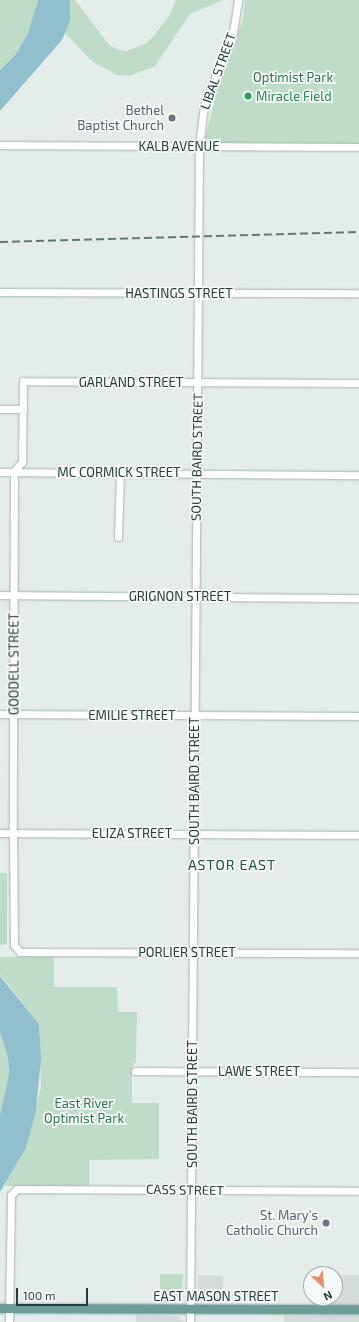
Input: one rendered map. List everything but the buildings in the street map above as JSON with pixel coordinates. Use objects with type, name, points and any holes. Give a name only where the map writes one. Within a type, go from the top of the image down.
[{"type":"main road","name":"EAST MASON STREET","points":[[5,1308],[359,1310]]},
{"type":"street","name":"LIBAL STREET","points":[[198,239],[199,146],[204,106],[233,32],[238,0]]},
{"type":"street","name":"KALB AVENUE","points":[[0,145],[359,147]]},
{"type":"street","name":"SOUTH BAIRD STREET","points":[[190,1322],[198,473],[198,239]]},
{"type":"street","name":"HASTINGS STREET","points":[[0,292],[359,294]]},
{"type":"street","name":"GARLAND STREET","points":[[23,381],[359,383]]},
{"type":"street","name":"GOODELL STREET","points":[[16,950],[13,833],[15,595],[14,471],[22,462],[23,381]]},
{"type":"street","points":[[0,409],[23,409]]},
{"type":"street","name":"MC CORMICK STREET","points":[[0,472],[359,475]]},
{"type":"street","points":[[118,537],[120,472]]},
{"type":"street","name":"GRIGNON STREET","points":[[0,595],[359,598]]},
{"type":"street","name":"EMILIE STREET","points":[[0,714],[359,716]]},
{"type":"street","name":"ELIZA STREET","points":[[0,833],[359,835]]},
{"type":"street","name":"PORLIER STREET","points":[[16,950],[22,952],[359,953]]},
{"type":"street","name":"LAWE STREET","points":[[135,1071],[359,1072]]},
{"type":"street","name":"CASS STREET","points":[[5,1308],[12,1191],[22,1188],[359,1191]]},
{"type":"street","points":[[5,1308],[9,1322]]},
{"type":"shaded area","points":[[198,1275],[223,1276],[223,1303],[200,1301]]},
{"type":"shaded area","points":[[343,1275],[359,1275],[359,1305],[343,1305]]},
{"type":"shaded area","points":[[136,1314],[178,1316],[184,1322],[136,1322]]},
{"type":"shaded area","points":[[284,1315],[359,1315],[359,1322],[284,1322]]},
{"type":"green space","points":[[0,0],[38,0],[28,33],[16,54],[0,70]]},
{"type":"green space","points":[[70,0],[75,0],[109,45],[118,50],[127,51],[145,44],[152,38],[169,16],[176,0],[223,0],[190,14],[155,66],[129,76],[117,75],[92,61],[65,33],[70,21]]},
{"type":"green space","name":"Optimist Park","points":[[245,0],[359,0],[359,144],[204,143],[217,90],[243,19]]},
{"type":"green space","points":[[0,873],[7,873],[7,944],[0,945]]},
{"type":"green space","name":"East River Optimist Park","points":[[54,956],[54,987],[117,987],[118,1012],[137,1012],[136,1062],[132,1067],[132,1103],[159,1103],[159,1159],[89,1160],[89,1186],[4,1186],[26,1148],[41,1087],[39,1024],[0,974],[0,957]]},
{"type":"green space","points":[[0,1032],[8,1058],[9,1074],[0,1115]]},
{"type":"green space","points":[[160,1274],[183,1274],[182,1297],[178,1300],[160,1302]]},
{"type":"water","points":[[38,0],[70,0],[70,21],[62,40],[0,111],[0,70],[16,54],[28,33]]},
{"type":"water","points":[[0,976],[39,1024],[41,1059],[36,1111],[26,1148],[0,1192],[0,1115],[9,1074],[8,1058],[0,1032]]},
{"type":"railway","points":[[0,242],[359,232]]},
{"type":"place","name":"Miracle Field","points":[[248,96]]},
{"type":"place","name":"Bethel Baptist Church","points":[[172,118]]},
{"type":"place","name":"St. Mary's Catholic Church","points":[[326,1223]]},
{"type":"district","name":"ASTOR EAST","points":[[232,865]]}]
